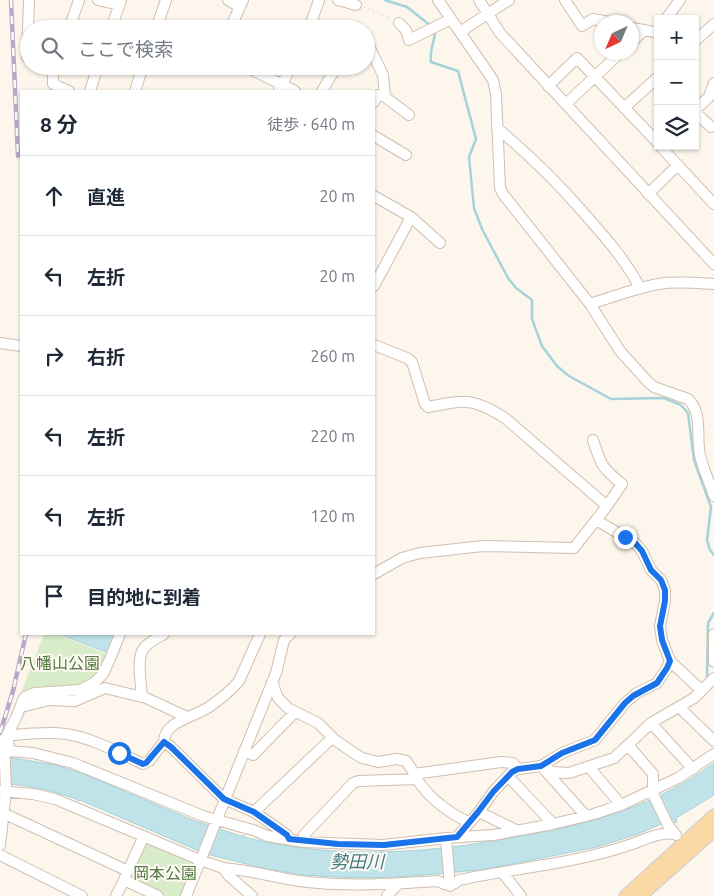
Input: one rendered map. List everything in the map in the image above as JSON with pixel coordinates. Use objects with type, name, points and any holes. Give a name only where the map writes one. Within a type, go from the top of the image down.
[{"type":"main road","points":[[644,895],[714,816]]},
{"type":"main road","points":[[626,896],[687,847],[714,830]]},
{"type":"street","points":[[28,20],[29,0]]},
{"type":"street","points":[[72,20],[79,0]]},
{"type":"street","points":[[98,0],[120,2],[114,20]]},
{"type":"street","points":[[159,20],[166,0]]},
{"type":"street","points":[[228,0],[241,4],[234,20]]},
{"type":"street","points":[[312,20],[319,0]]},
{"type":"street","points":[[338,0],[356,5]]},
{"type":"street","points":[[438,0],[493,80],[496,94],[500,188],[503,194],[590,304],[620,351],[648,382],[654,387],[688,398],[692,402],[696,412],[700,456],[714,496]]},
{"type":"street","points":[[479,0],[500,33],[714,264]]},
{"type":"street","points":[[460,32],[509,0]]},
{"type":"street","points":[[565,0],[582,26],[594,19]]},
{"type":"street","points":[[669,15],[680,0]]},
{"type":"street","points":[[399,23],[406,30],[410,40],[451,19]]},
{"type":"street","points":[[699,38],[713,27]]},
{"type":"street","points":[[639,30],[654,33]]},
{"type":"street","points":[[639,35],[643,31]]},
{"type":"street","points":[[548,86],[578,58],[654,140]]},
{"type":"street","points":[[375,59],[383,75],[384,97],[409,115]]},
{"type":"street","points":[[566,104],[613,60]]},
{"type":"street","points":[[53,75],[53,84],[67,90]]},
{"type":"street","points":[[90,90],[95,75]]},
{"type":"street","points":[[135,90],[140,75]]},
{"type":"street","points":[[259,75],[280,88],[286,75]]},
{"type":"street","points":[[323,90],[332,75]]},
{"type":"street","points":[[624,108],[654,81]]},
{"type":"street","points":[[699,107],[709,97],[714,83]]},
{"type":"street","points":[[699,113],[712,124]]},
{"type":"street","points":[[497,128],[524,150],[555,181],[611,243],[629,267],[640,288]]},
{"type":"street","points":[[375,137],[406,155]]},
{"type":"street","points":[[664,150],[714,204]]},
{"type":"street","points":[[648,194],[678,165]]},
{"type":"street","points":[[375,197],[411,217],[440,243]]},
{"type":"street","points":[[375,284],[411,217]]},
{"type":"street","points":[[590,304],[640,288],[660,284],[682,282],[714,284]]},
{"type":"street","points":[[0,343],[20,346]]},
{"type":"street","points":[[375,345],[407,358],[412,362],[425,404],[428,407],[460,400],[479,403],[492,410],[504,418],[606,506]]},
{"type":"street","points":[[376,569],[408,556],[483,546],[571,549],[577,545],[622,484],[606,471],[601,464],[593,440]]},
{"type":"street","points":[[541,766],[553,772],[569,773],[617,757],[651,723],[694,698],[709,683],[670,661],[662,640],[660,626],[665,601],[665,590],[661,580],[651,570],[642,551],[635,543],[596,520]]},
{"type":"street","points":[[714,634],[714,662]]},
{"type":"street","points":[[0,845],[4,790],[4,737],[25,697],[36,694],[80,690],[94,683],[103,674],[120,635]]},
{"type":"street","points":[[142,696],[141,653],[149,643],[162,635]]},
{"type":"street","points":[[4,737],[31,734],[70,735],[86,739],[143,764],[149,761],[164,742],[164,736],[170,728],[187,717],[193,716],[211,706],[234,688],[260,635]]},
{"type":"street","points":[[188,892],[276,673],[286,635]]},
{"type":"street","points":[[449,882],[449,839],[478,812],[508,776],[518,769],[541,766],[562,753],[595,740],[625,703],[633,696],[657,683],[670,661]]},
{"type":"street","points":[[272,682],[278,698],[288,708],[318,723],[343,747],[368,760],[378,762],[403,760],[408,764],[432,798],[451,813],[468,822]]},
{"type":"street","points":[[21,706],[49,700],[75,701],[105,688],[142,696],[187,717]]},
{"type":"street","points":[[679,707],[714,741]]},
{"type":"street","points":[[244,751],[254,755],[295,712]]},
{"type":"street","points":[[651,723],[693,769]]},
{"type":"street","points":[[4,737],[9,751],[32,753],[90,768],[159,799],[216,821],[256,830],[267,836],[304,842],[384,845],[492,835],[586,816],[653,792],[693,769],[714,754]]},
{"type":"street","points":[[254,812],[332,738]]},
{"type":"street","points":[[164,742],[224,799],[254,812],[287,835],[289,839]]},
{"type":"street","points":[[628,745],[653,774],[653,792],[671,830],[687,847]]},
{"type":"street","points":[[304,842],[304,835],[353,783],[415,776],[501,762],[513,763],[518,769]]},
{"type":"street","points":[[541,766],[586,816]]},
{"type":"street","points":[[589,767],[621,805]]},
{"type":"street","points":[[508,776],[553,824]]},
{"type":"street","points":[[4,790],[55,799],[223,868],[308,882],[362,884],[438,881],[455,884],[459,880],[615,850],[671,830]]},
{"type":"street","points":[[3,812],[128,871],[158,896]]},
{"type":"street","points":[[478,812],[516,830]]},
{"type":"street","points":[[116,896],[144,836]]},
{"type":"street","points":[[0,856],[82,896]]},
{"type":"street","points":[[223,868],[229,876],[252,896]]},
{"type":"street","points":[[502,872],[521,896]]},
{"type":"street","points":[[387,896],[399,883]]},
{"type":"path","points":[[356,5],[399,23]]},
{"type":"path","points":[[128,871],[188,892]]},
{"type":"green space","name":"八幡山公園","points":[[44,635],[58,635],[108,655],[100,672],[91,680],[80,685],[35,690],[20,695]]},
{"type":"green space","name":"岡本公園","points":[[148,843],[192,863],[194,867],[182,896],[165,896],[130,881],[128,878],[145,845]]},
{"type":"water","points":[[62,635],[115,635],[108,653]]},
{"type":"water","name":"勢田川","points":[[0,756],[56,765],[84,774],[195,821],[241,836],[244,835],[244,837],[303,848],[332,851],[392,852],[451,847],[481,843],[481,840],[484,839],[485,842],[576,825],[633,807],[660,795],[687,781],[714,763],[714,795],[676,818],[677,822],[675,823],[673,819],[638,834],[597,847],[481,870],[481,872],[477,872],[477,870],[371,878],[307,875],[306,877],[304,875],[267,869],[206,854],[80,800],[39,788],[0,783]]},
{"type":"waterway","points":[[385,0],[407,7],[431,26]]},
{"type":"waterway","points":[[435,31],[431,62],[458,71],[476,139],[469,157],[474,208],[482,229],[508,278],[516,288],[532,300],[532,319],[542,346],[557,366],[569,376],[611,399],[664,398],[681,405],[688,413],[694,460],[711,507],[707,540],[710,550],[714,555]]},
{"type":"waterway","points":[[707,678],[708,623],[714,613]]},
{"type":"railway","points":[[11,0],[18,156]]},
{"type":"railway","points":[[0,733],[13,691],[26,635]]},
{"type":"route","points":[[119,753],[143,764],[149,761],[164,742],[224,799],[254,812],[287,835],[289,839],[304,842],[384,845],[457,837],[493,792],[512,772],[518,769],[541,766],[562,753],[595,740],[625,703],[633,696],[657,683],[667,668],[670,661],[662,640],[660,626],[665,601],[665,590],[661,580],[651,570],[642,551],[635,543],[625,537]]}]
